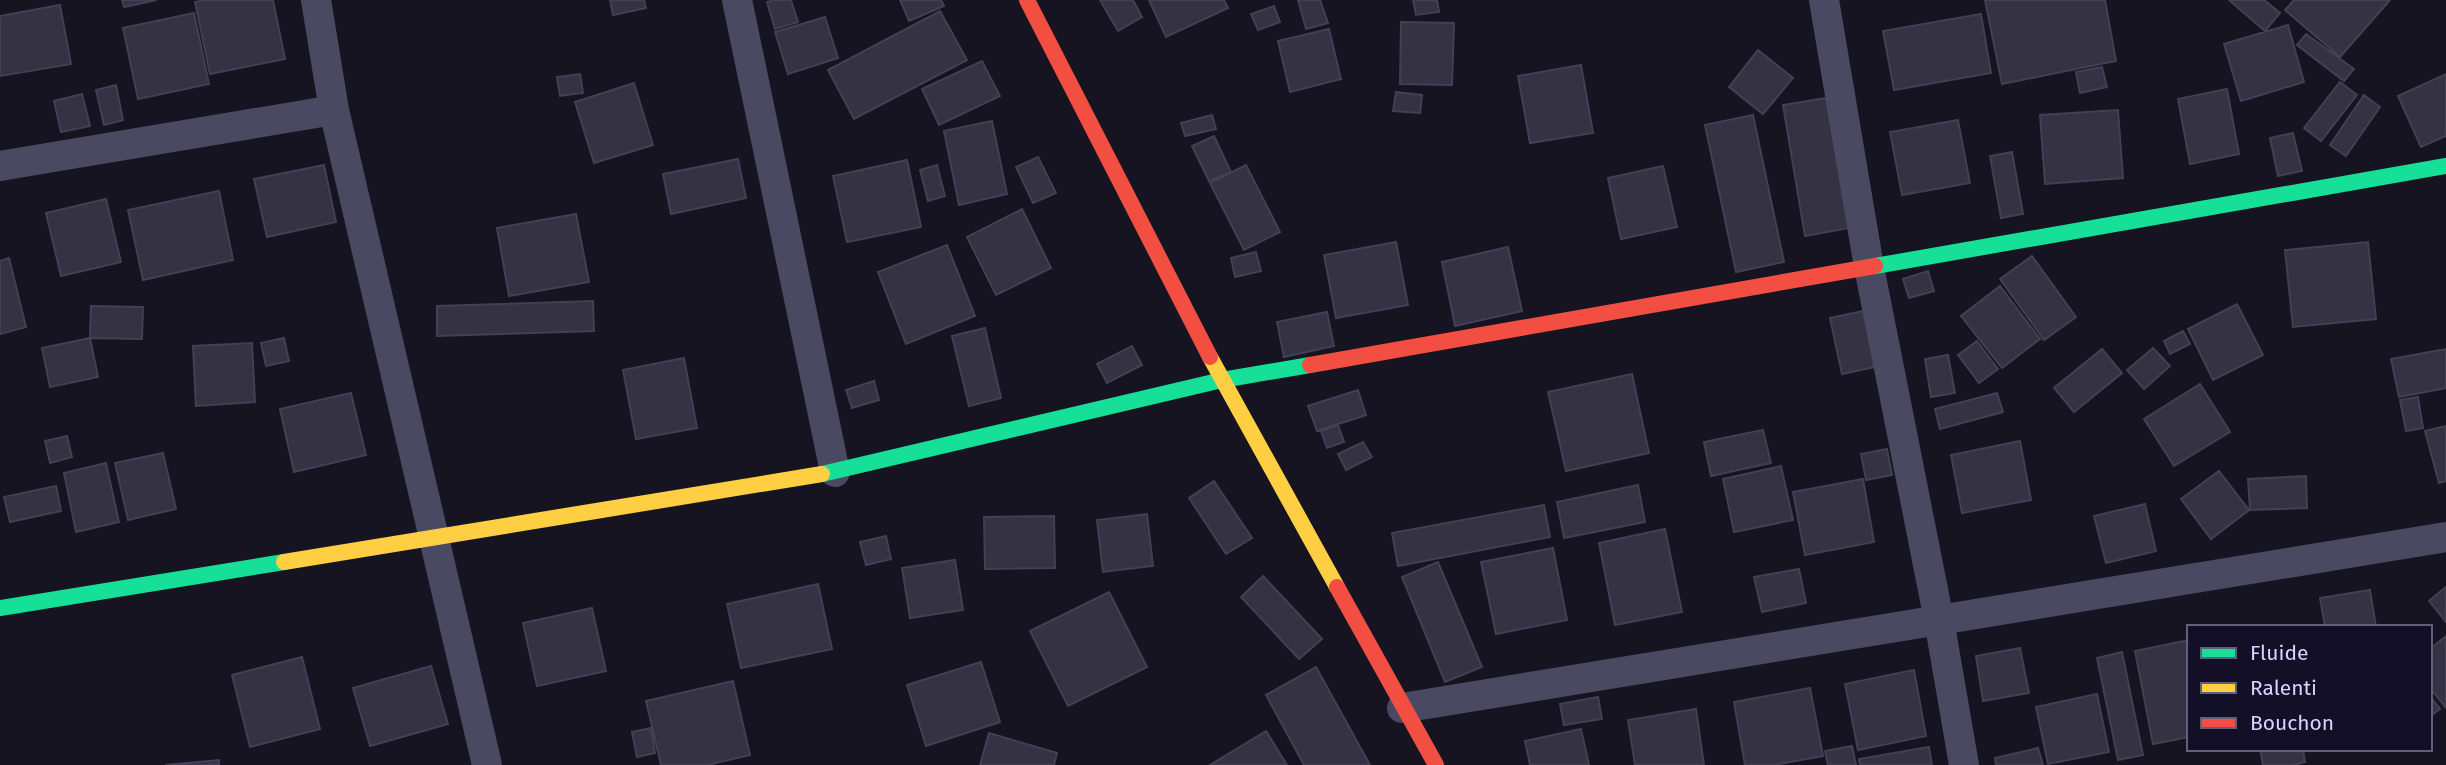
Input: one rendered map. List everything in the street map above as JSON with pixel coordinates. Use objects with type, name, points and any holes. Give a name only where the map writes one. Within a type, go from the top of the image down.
[{"type":"street","points":[[316,0],[334,110],[487,765]]},
{"type":"street","points":[[737,0],[835,472]]},
{"type":"street","points":[[1027,0],[1222,380],[1436,765]]},
{"type":"street","points":[[1824,0],[1869,267],[1939,620],[1964,765]]},
{"type":"street","points":[[0,166],[334,110]]},
{"type":"street","points":[[0,608],[835,472],[1222,380],[2446,166]]},
{"type":"street","points":[[1402,708],[2446,537]]},
{"type":"building","points":[[122,0],[157,0],[124,7]]},
{"type":"building","points":[[273,0],[285,59],[210,74],[195,2]]},
{"type":"building","points":[[610,0],[644,0],[646,8],[613,15]]},
{"type":"building","points":[[791,0],[798,22],[775,29],[767,2]]},
{"type":"building","points":[[900,0],[941,0],[944,6],[909,21]]},
{"type":"building","points":[[1100,0],[1133,0],[1142,17],[1118,31]]},
{"type":"building","points":[[1149,0],[1224,0],[1228,8],[1166,37]]},
{"type":"building","points":[[1298,0],[1320,0],[1328,23],[1306,29]]},
{"type":"building","points":[[1413,0],[1437,0],[1439,12],[1416,15]]},
{"type":"building","points":[[1985,0],[2105,0],[2116,61],[2002,84]]},
{"type":"building","points":[[2229,0],[2264,0],[2280,13],[2265,31]]},
{"type":"building","points":[[2294,0],[2390,0],[2340,57],[2285,10]]},
{"type":"building","points":[[60,5],[71,64],[0,76],[0,16]]},
{"type":"building","points":[[1274,6],[1280,22],[1258,30],[1251,14]]},
{"type":"building","points":[[940,11],[967,60],[854,119],[828,70]]},
{"type":"building","points":[[194,13],[209,84],[138,99],[123,28]]},
{"type":"building","points":[[1981,14],[1991,73],[1894,90],[1883,31]]},
{"type":"building","points":[[825,17],[838,58],[788,74],[775,32]]},
{"type":"building","points":[[1401,22],[1454,23],[1452,85],[1400,84]]},
{"type":"building","points":[[2288,25],[2304,82],[2241,101],[2224,44]]},
{"type":"building","points":[[1329,29],[1341,79],[1290,92],[1278,41]]},
{"type":"building","points":[[2306,34],[2354,69],[2344,81],[2297,45]]},
{"type":"building","points":[[1758,50],[1793,78],[1763,114],[1729,87]]},
{"type":"building","points":[[982,61],[1000,96],[939,125],[922,89]]},
{"type":"building","points":[[1581,65],[1593,133],[1530,143],[1518,76]]},
{"type":"building","points":[[2102,67],[2107,87],[2080,93],[2076,72]]},
{"type":"building","points":[[580,74],[583,93],[560,96],[557,77]]},
{"type":"building","points":[[2446,74],[2446,136],[2421,147],[2398,96]]},
{"type":"building","points":[[2340,82],[2357,95],[2321,141],[2304,128]]},
{"type":"building","points":[[634,83],[653,145],[594,163],[575,102]]},
{"type":"building","points":[[116,85],[123,120],[104,125],[96,90]]},
{"type":"building","points":[[2227,89],[2239,154],[2190,164],[2178,99]]},
{"type":"building","points":[[1396,92],[1422,95],[1420,113],[1393,111]]},
{"type":"building","points":[[82,94],[90,126],[61,132],[54,101]]},
{"type":"building","points":[[2364,95],[2380,107],[2346,156],[2330,145]]},
{"type":"building","points":[[1826,98],[1849,228],[1805,236],[1783,105]]},
{"type":"building","points":[[2118,110],[2123,178],[2045,184],[2040,115]]},
{"type":"building","points":[[1212,115],[1216,129],[1185,136],[1181,123]]},
{"type":"building","points":[[1753,115],[1784,262],[1736,272],[1705,125]]},
{"type":"building","points":[[1958,120],[1970,183],[1902,195],[1890,132]]},
{"type":"building","points":[[992,121],[1007,194],[959,205],[944,131]]},
{"type":"building","points":[[2293,133],[2302,171],[2278,176],[2270,138]]},
{"type":"building","points":[[1214,136],[1231,172],[1209,181],[1192,146]]},
{"type":"building","points":[[2012,152],[2023,214],[2001,218],[1990,156]]},
{"type":"building","points":[[1038,157],[1056,193],[1033,203],[1016,167]]},
{"type":"building","points":[[738,159],[746,198],[671,214],[663,174]]},
{"type":"building","points":[[907,160],[921,227],[847,242],[833,176]]},
{"type":"building","points":[[324,165],[336,222],[267,237],[254,179]]},
{"type":"building","points":[[937,165],[945,196],[928,201],[920,170]]},
{"type":"building","points":[[1246,165],[1280,232],[1244,250],[1210,183]]},
{"type":"building","points":[[1663,166],[1677,227],[1621,239],[1608,178]]},
{"type":"building","points":[[219,191],[233,260],[143,280],[128,210]]},
{"type":"building","points":[[106,199],[121,262],[61,276],[46,213]]},
{"type":"building","points":[[1022,209],[1051,268],[996,295],[967,237]]},
{"type":"building","points":[[576,214],[589,282],[509,296],[497,228]]},
{"type":"building","points":[[1396,242],[1408,305],[1336,318],[1324,255]]},
{"type":"building","points":[[2368,242],[2376,319],[2293,327],[2285,250]]},
{"type":"building","points":[[947,245],[975,316],[906,344],[878,272]]},
{"type":"building","points":[[1508,247],[1522,311],[1455,326],[1442,262]]},
{"type":"building","points":[[1256,252],[1261,271],[1235,277],[1231,258]]},
{"type":"building","points":[[2032,256],[2076,317],[2044,340],[2000,279]]},
{"type":"building","points":[[9,258],[26,327],[0,334],[0,261]]},
{"type":"building","points":[[1928,271],[1934,291],[1909,298],[1903,279]]},
{"type":"building","points":[[2000,286],[2040,339],[2002,368],[1961,316]]},
{"type":"building","points":[[593,301],[594,331],[437,336],[437,306]]},
{"type":"building","points":[[2237,304],[2263,355],[2213,380],[2188,329]]},
{"type":"building","points":[[91,306],[143,307],[142,339],[90,338]]},
{"type":"building","points":[[1863,311],[1875,367],[1842,374],[1830,318]]},
{"type":"building","points":[[1327,312],[1334,346],[1284,357],[1277,322]]},
{"type":"building","points":[[985,328],[1001,398],[969,406],[952,336]]},
{"type":"building","points":[[2183,331],[2190,344],[2170,354],[2164,341]]},
{"type":"building","points":[[90,338],[98,377],[50,387],[42,348]]},
{"type":"building","points":[[284,338],[289,361],[266,366],[261,343]]},
{"type":"building","points":[[1977,341],[1998,369],[1979,383],[1958,355]]},
{"type":"building","points":[[252,343],[255,402],[196,406],[193,346]]},
{"type":"building","points":[[1132,346],[1142,365],[1107,383],[1097,364]]},
{"type":"building","points":[[2153,348],[2170,366],[2144,389],[2127,370]]},
{"type":"building","points":[[2102,349],[2122,373],[2074,412],[2054,388]]},
{"type":"building","points":[[2446,349],[2446,388],[2399,397],[2391,359]]},
{"type":"building","points":[[1948,355],[1955,393],[1931,397],[1925,359]]},
{"type":"building","points":[[684,358],[697,428],[636,439],[623,370]]},
{"type":"building","points":[[1632,374],[1649,453],[1566,471],[1548,392]]},
{"type":"building","points":[[874,381],[879,400],[852,408],[846,390]]},
{"type":"building","points":[[2200,384],[2230,432],[2174,466],[2144,419]]},
{"type":"building","points":[[1358,390],[1366,415],[1317,431],[1308,406]]},
{"type":"building","points":[[351,393],[366,455],[294,472],[280,409]]},
{"type":"building","points":[[1997,393],[2003,412],[1940,429],[1935,409]]},
{"type":"building","points":[[2418,397],[2423,428],[2406,431],[2400,400]]},
{"type":"building","points":[[1338,425],[1344,442],[1327,448],[1321,431]]},
{"type":"building","points":[[2446,426],[2446,481],[2439,483],[2425,431]]},
{"type":"building","points":[[1763,430],[1771,463],[1711,476],[1704,442]]},
{"type":"building","points":[[67,436],[72,457],[50,463],[45,441]]},
{"type":"building","points":[[2020,441],[2031,500],[1962,513],[1951,455]]},
{"type":"building","points":[[1363,442],[1372,457],[1346,470],[1338,454]]},
{"type":"building","points":[[1887,449],[1892,475],[1866,480],[1861,454]]},
{"type":"building","points":[[163,453],[176,509],[128,520],[115,463]]},
{"type":"building","points":[[106,463],[119,522],[76,532],[64,473]]},
{"type":"building","points":[[1781,466],[1793,520],[1734,532],[1723,479]]},
{"type":"building","points":[[2219,471],[2249,510],[2211,539],[2181,499]]},
{"type":"building","points":[[2306,476],[2307,508],[2250,510],[2248,479]]},
{"type":"building","points":[[1863,479],[1874,542],[1805,555],[1793,492]]},
{"type":"building","points":[[1214,481],[1252,538],[1226,554],[1189,498]]},
{"type":"building","points":[[1638,485],[1645,522],[1564,538],[1557,502]]},
{"type":"building","points":[[56,486],[61,511],[10,522],[4,497]]},
{"type":"building","points":[[2145,504],[2156,551],[2106,563],[2094,516]]},
{"type":"building","points":[[1544,505],[1550,537],[1398,566],[1392,533]]},
{"type":"building","points":[[1147,514],[1153,566],[1103,572],[1097,520]]},
{"type":"building","points":[[1054,516],[1055,568],[985,569],[984,517]]},
{"type":"building","points":[[1665,529],[1682,612],[1615,625],[1599,543]]},
{"type":"building","points":[[886,536],[891,559],[866,565],[860,542]]},
{"type":"building","points":[[1553,548],[1567,620],[1496,634],[1481,562]]},
{"type":"building","points":[[955,560],[963,610],[910,618],[902,568]]},
{"type":"building","points":[[1438,562],[1482,667],[1445,682],[1402,577]]},
{"type":"building","points":[[1799,569],[1806,603],[1762,612],[1754,577]]},
{"type":"building","points":[[1263,576],[1322,639],[1299,659],[1241,597]]},
{"type":"building","points":[[818,584],[832,649],[741,668],[727,604]]},
{"type":"building","points":[[2446,587],[2446,622],[2429,601]]},
{"type":"building","points":[[2370,590],[2376,625],[2325,625],[2320,598]]},
{"type":"building","points":[[1109,592],[1147,667],[1068,706],[1030,631]]},
{"type":"building","points":[[592,608],[606,671],[537,686],[523,623]]},
{"type":"building","points":[[2446,636],[2446,708],[2432,690],[2432,647]]},
{"type":"building","points":[[2187,640],[2187,737],[2153,744],[2135,651]]},
{"type":"building","points":[[2020,648],[2029,693],[1983,701],[1976,656]]},
{"type":"building","points":[[2122,652],[2143,755],[2118,760],[2097,658]]},
{"type":"building","points":[[302,657],[320,729],[250,747],[232,675]]},
{"type":"building","points":[[981,662],[1000,722],[926,746],[907,685]]},
{"type":"building","points":[[431,666],[448,724],[370,746],[353,688]]},
{"type":"building","points":[[1316,667],[1370,765],[1304,765],[1266,695]]},
{"type":"building","points":[[1914,670],[1926,736],[1858,750],[1845,684]]},
{"type":"building","points":[[733,681],[750,755],[707,765],[661,765],[646,701]]},
{"type":"building","points":[[1810,688],[1823,756],[1774,765],[1745,765],[1734,702]]},
{"type":"building","points":[[2097,694],[2109,752],[2048,764],[2036,707]]},
{"type":"building","points":[[1598,697],[1602,719],[1564,725],[1560,704]]},
{"type":"building","points":[[2432,699],[2440,709],[2432,715]]},
{"type":"building","points":[[1696,709],[1704,765],[1635,765],[1628,720]]},
{"type":"building","points":[[651,728],[655,753],[637,757],[632,732]]},
{"type":"building","points":[[1581,729],[1589,765],[1530,765],[1525,741]]},
{"type":"building","points":[[1266,731],[1287,765],[1210,765]]},
{"type":"building","points":[[989,733],[1057,753],[1054,765],[980,765]]},
{"type":"building","points":[[1852,746],[1856,765],[1828,765],[1825,751]]},
{"type":"building","points":[[1929,747],[1932,765],[1860,765],[1859,759]]},
{"type":"building","points":[[2038,748],[2043,765],[1996,765],[1995,758]]},
{"type":"building","points":[[2260,751],[2303,751],[2305,762],[2293,765],[2263,765]]},
{"type":"building","points":[[219,760],[219,765],[165,765]]},
{"type":"traffic: fast","points":[[1875,266],[2446,166]]},
{"type":"traffic: fast","points":[[822,474],[1222,380],[1310,365]]},
{"type":"traffic: fast","points":[[0,608],[284,562]]},
{"type":"traffic: slow","points":[[1210,357],[1337,587]]},
{"type":"traffic: slow","points":[[284,562],[822,474]]},
{"type":"traffic: jam","points":[[1027,0],[1210,357]]},
{"type":"traffic: jam","points":[[1310,365],[1875,266]]},
{"type":"traffic: jam","points":[[1337,587],[1436,765]]}]
